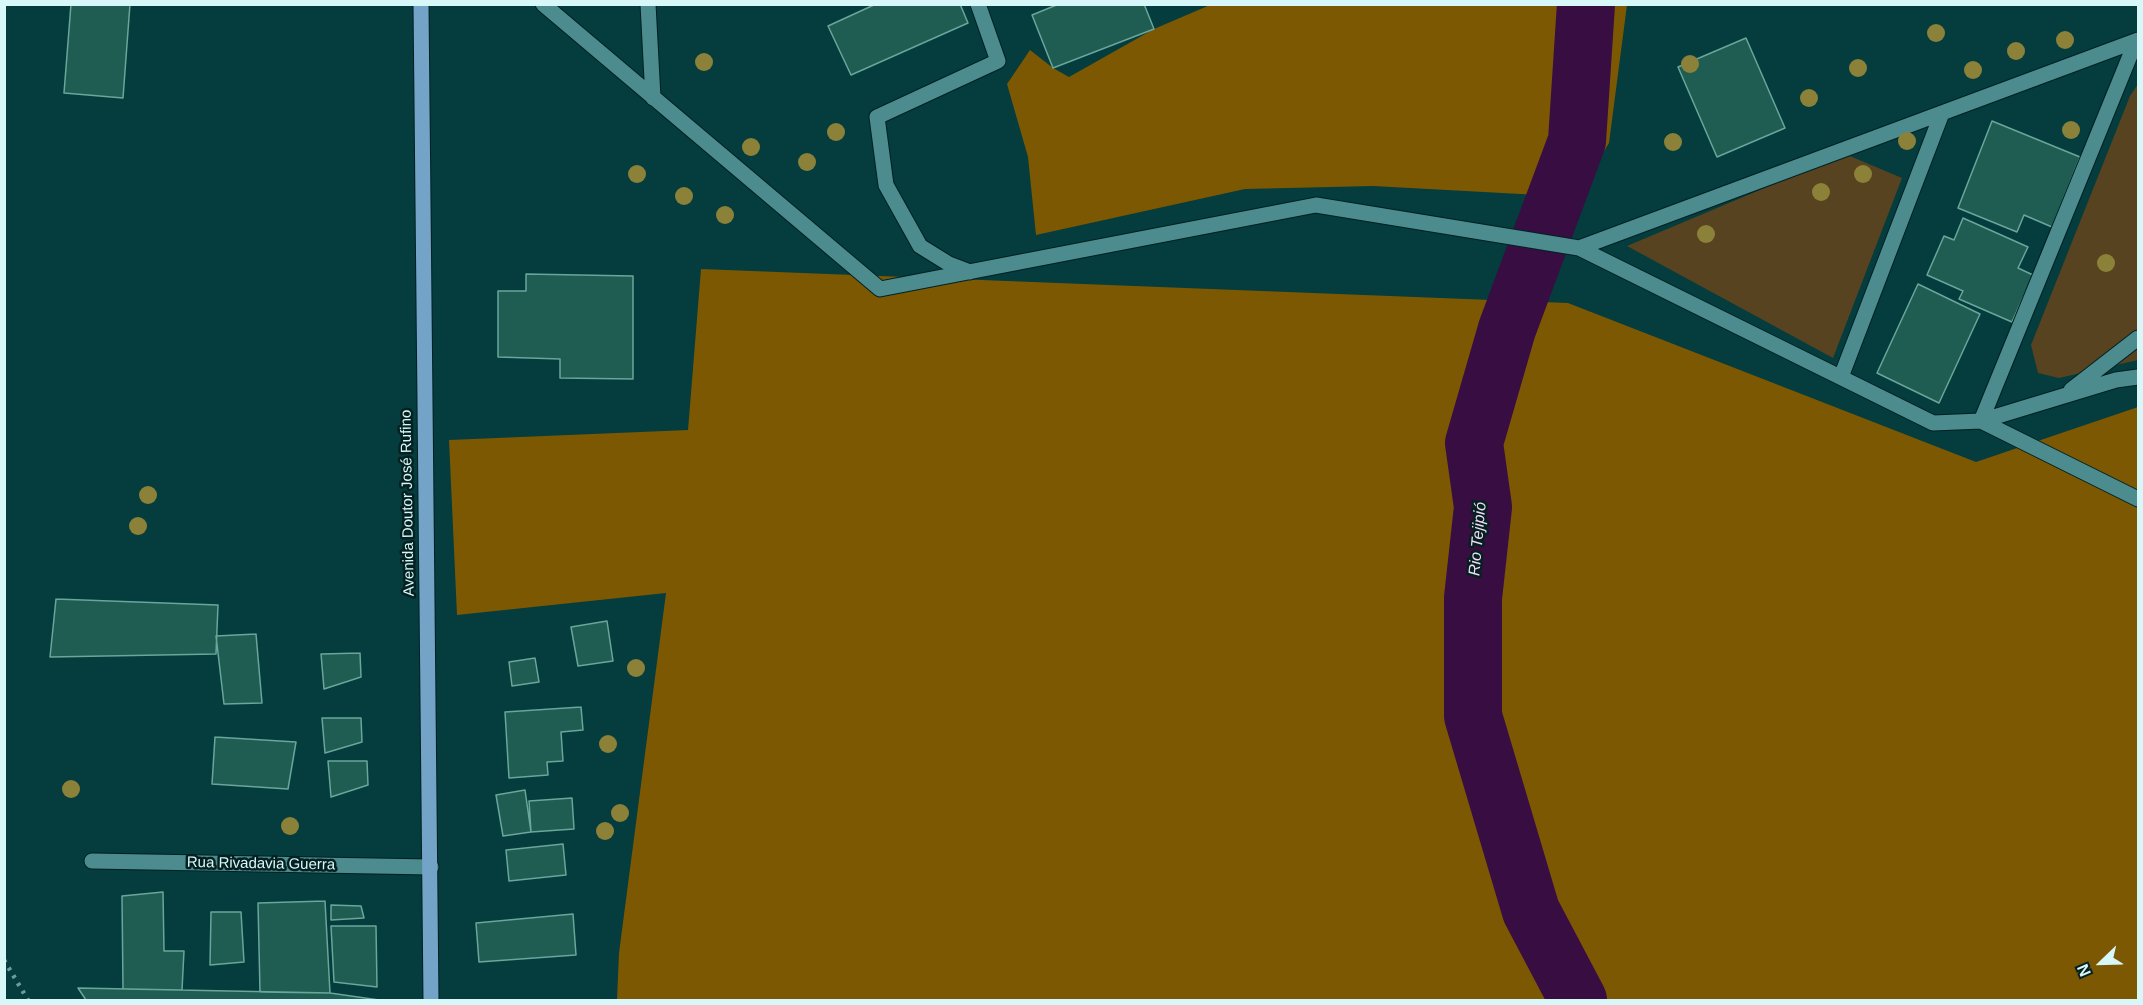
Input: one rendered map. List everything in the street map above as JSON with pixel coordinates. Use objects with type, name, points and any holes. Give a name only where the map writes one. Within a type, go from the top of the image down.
[{"type":"main road","name":"Avenida Doutor José Rufino","points":[[421,4],[431,867],[430,1000]]},
{"type":"street","points":[[543,4],[880,289],[1316,206],[1578,248],[1933,423],[1981,421],[2116,380],[2139,377]]},
{"type":"street","points":[[648,4],[653,98]]},
{"type":"street","points":[[970,272],[949,264],[920,246],[886,185],[877,117],[998,61],[978,4]]},
{"type":"street","points":[[1578,248],[2137,40]]},
{"type":"street","points":[[1981,421],[2137,40]]},
{"type":"street","points":[[1841,377],[1942,113]]},
{"type":"street","points":[[2064,395],[2139,338]]},
{"type":"street","points":[[1981,421],[2139,499]]},
{"type":"street","name":"Rua Rivadavia Guerra","points":[[92,861],[431,867]]},
{"type":"shaded area","points":[[1210,5],[1627,5],[1609,143],[1576,197],[1373,186],[1245,189],[1036,235],[1028,157],[1007,84],[1030,50],[1069,77],[1154,29]]},
{"type":"shaded area","points":[[2138,84],[2138,360],[2059,378],[2038,373],[2031,345],[2130,96]]},
{"type":"shaded area","points":[[1845,154],[1902,178],[1833,358],[1627,246]]},
{"type":"shaded area","points":[[701,269],[1568,303],[1976,462],[2138,407],[2138,1000],[617,1000],[619,953],[666,593],[457,615],[449,440],[688,430]]},
{"type":"building","points":[[71,4],[130,4],[123,98],[64,93]]},
{"type":"building","points":[[876,4],[960,4],[968,23],[851,75],[828,26]]},
{"type":"building","points":[[1059,4],[1144,4],[1154,29],[1053,68],[1032,15]]},
{"type":"building","points":[[1746,38],[1785,128],[1717,157],[1678,67]]},
{"type":"building","points":[[1992,121],[2080,157],[2052,227],[2024,215],[2017,232],[1958,208]]},
{"type":"building","points":[[1963,218],[2028,247],[2018,268],[2033,275],[2012,322],[1959,299],[1963,291],[1927,275],[1944,236],[1954,240]]},
{"type":"building","points":[[526,274],[633,276],[633,379],[560,378],[560,359],[498,357],[498,291],[526,291]]},
{"type":"building","points":[[1918,284],[1980,314],[1939,403],[1877,373]]},
{"type":"building","points":[[56,599],[218,605],[216,654],[50,657]]},
{"type":"building","points":[[607,621],[613,661],[578,666],[571,627]]},
{"type":"building","points":[[256,634],[262,703],[224,704],[216,636]]},
{"type":"building","points":[[360,653],[361,677],[324,689],[321,654]]},
{"type":"building","points":[[535,658],[539,682],[512,686],[509,662]]},
{"type":"building","points":[[581,707],[583,730],[561,732],[563,761],[547,762],[548,775],[509,778],[505,712]]},
{"type":"building","points":[[322,718],[361,718],[362,742],[325,753]]},
{"type":"building","points":[[215,737],[296,742],[288,789],[212,784]]},
{"type":"building","points":[[328,761],[367,761],[368,785],[331,797]]},
{"type":"building","points":[[525,790],[531,832],[503,836],[496,795]]},
{"type":"building","points":[[572,798],[574,829],[531,832],[529,801]]},
{"type":"building","points":[[563,844],[566,875],[509,881],[506,850]]},
{"type":"building","points":[[163,892],[164,951],[184,951],[182,990],[123,989],[122,896]]},
{"type":"building","points":[[325,901],[330,993],[260,992],[258,903]]},
{"type":"building","points":[[331,905],[361,906],[364,918],[331,920]]},
{"type":"building","points":[[211,912],[241,912],[244,962],[210,965]]},
{"type":"building","points":[[573,914],[576,955],[479,962],[476,923]]},
{"type":"building","points":[[331,926],[376,926],[377,987],[334,982]]},
{"type":"building","points":[[78,988],[330,993],[379,1000],[86,1000]]},
{"type":"waterway","name":"Rio Tejipió","points":[[1578,1000],[1531,911],[1473,716],[1473,598],[1483,507],[1474,443],[1507,329],[1577,141],[1586,4]]},
{"type":"railway","points":[[4,960],[28,1000]]}]
